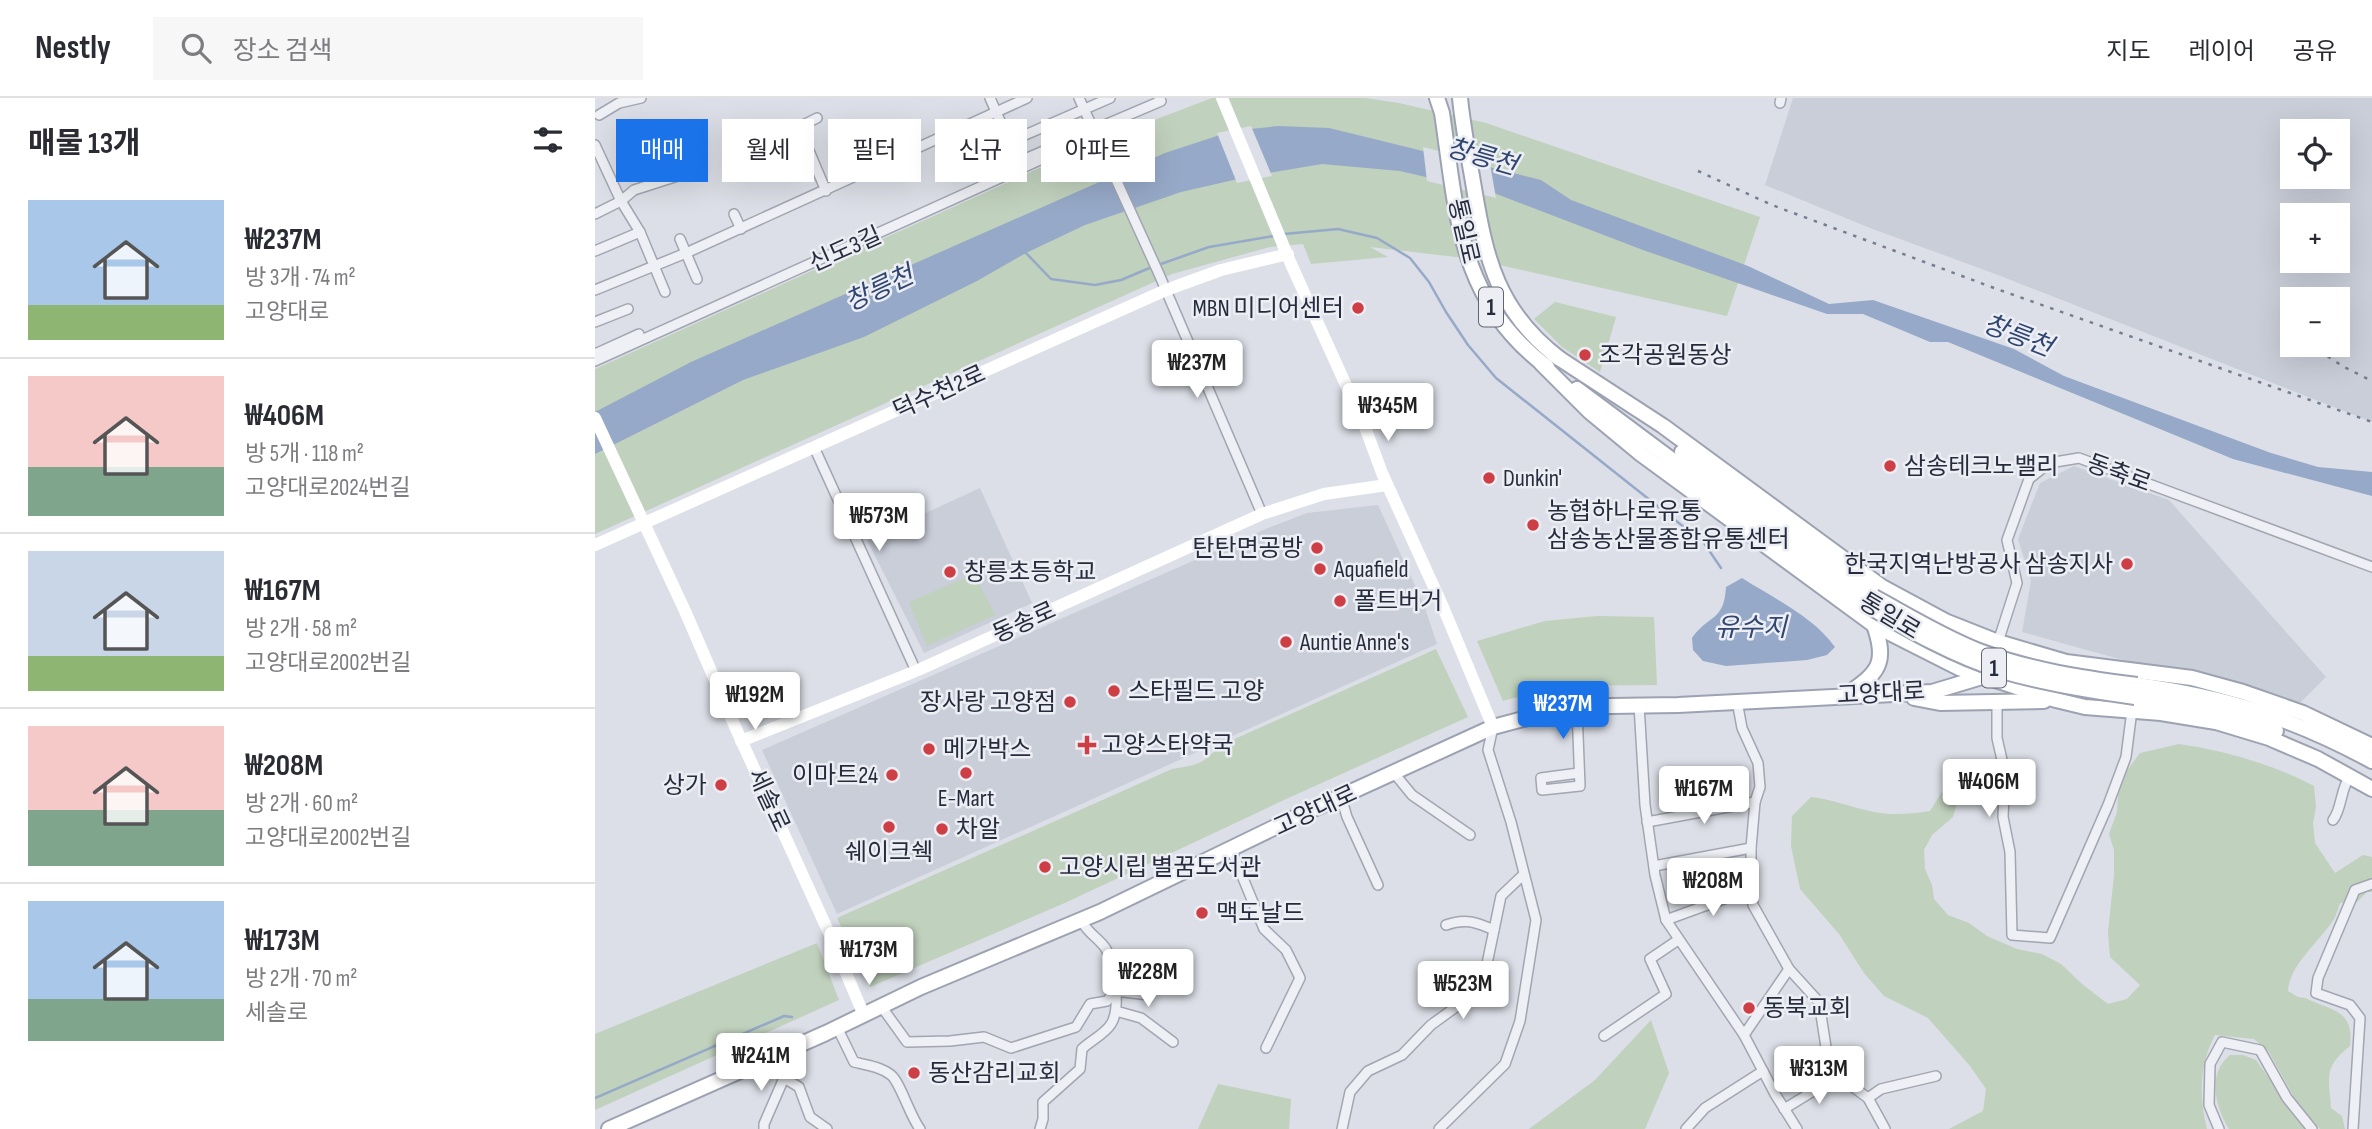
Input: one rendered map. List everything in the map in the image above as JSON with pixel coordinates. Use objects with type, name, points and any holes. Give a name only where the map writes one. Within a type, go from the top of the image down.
[{"type":"main road","name":"통일로","points":[[1437,98],[1442,114],[1461,239],[1472,271],[1488,304],[1521,344],[1548,359],[1870,600],[1937,643],[2000,670],[2068,688],[2169,703],[2243,720],[2302,742],[2372,781]]},
{"type":"main road","name":"통일로","points":[[1460,98],[1483,241],[1495,280],[1514,313],[1548,359]]},
{"type":"main road","points":[[1548,359],[1589,411],[1641,454],[1874,625],[1959,668],[2056,701],[2085,707],[2132,710],[2216,722],[2269,738],[2372,789]]},
{"type":"main road","points":[[1548,359],[1663,426],[1882,587],[1945,621],[1998,642],[2066,662],[2192,678],[2243,692],[2302,713],[2372,746]]},
{"type":"main road","name":"통일로","points":[[1870,600],[1980,651],[2045,671],[2177,690],[2226,700],[2337,742],[2372,761]]},
{"type":"main road","points":[[1846,695],[1865,682],[1881,658],[1882,651],[1874,625]]},
{"type":"main road","points":[[1982,677],[1998,642]]},
{"type":"main road","points":[[2085,707],[2074,695],[2073,682],[2077,672],[2087,664]]},
{"type":"main road","name":"고양대로","points":[[608,1129],[863,1013],[1081,920],[1493,727],[1550,712],[1577,709],[1932,692],[1982,677]]},
{"type":"main road","points":[[1896,695],[1940,703],[2056,701]]},
{"type":"street","points":[[599,115],[619,103],[641,98]]},
{"type":"street","points":[[990,98],[999,119]]},
{"type":"street","points":[[595,290],[656,267],[1027,98]]},
{"type":"street","points":[[1079,98],[1088,119]]},
{"type":"street","points":[[1027,134],[1110,98]]},
{"type":"street","points":[[1221,98],[1493,727],[1488,750],[1511,822],[1536,920],[1520,1021],[1505,1064],[1439,1129]]},
{"type":"street","name":"신도3길","points":[[1121,119],[1160,100]]},
{"type":"street","points":[[817,118],[799,127],[826,191]]},
{"type":"street","points":[[595,145],[621,201],[640,233],[665,292]]},
{"type":"street","name":"신도3길","points":[[595,361],[1041,156]]},
{"type":"street","points":[[595,214],[621,201],[634,190],[659,182]]},
{"type":"street","points":[[1118,182],[1262,514]]},
{"type":"street","points":[[734,214],[741,229]]},
{"type":"street","points":[[595,251],[640,233]]},
{"type":"street","points":[[680,239],[697,279]]},
{"type":"street","name":"덕수천2로","points":[[595,545],[1166,290],[1221,270],[1288,254]]},
{"type":"street","points":[[595,323],[628,309]]},
{"type":"street","points":[[595,354],[639,334]]},
{"type":"street","name":"세솔로","points":[[595,418],[804,875],[863,1013]]},
{"type":"street","points":[[814,447],[916,671]]},
{"type":"street","name":"동축로","points":[[1998,642],[2017,583],[2007,540],[2029,480],[2049,463],[2079,458],[2372,567]]},
{"type":"street","name":"동송로","points":[[741,741],[916,671],[1262,514],[1324,494],[1387,485]]},
{"type":"street","points":[[1737,701],[1742,728],[1758,763],[1760,788],[1755,802],[1751,848],[1753,905],[1789,969],[1819,1002],[1828,1060],[1838,1076],[1868,1098],[1885,1129]]},
{"type":"street","points":[[1997,703],[1997,738],[2005,773],[2003,817],[2010,852],[2012,935],[2050,938],[2126,758],[2132,710]]},
{"type":"street","points":[[1639,705],[1647,822],[1666,920],[1744,1035],[1797,1129]]},
{"type":"street","points":[[1577,709],[1579,773]]},
{"type":"street","points":[[1394,773],[1412,795],[1470,835]]},
{"type":"street","points":[[2333,820],[2337,815],[2342,787],[2350,776]]},
{"type":"street","points":[[1341,797],[1347,817],[1378,885]]},
{"type":"street","points":[[1647,822],[1755,802]]},
{"type":"street","points":[[1654,866],[1751,848]]},
{"type":"street","points":[[1231,849],[1264,929],[1286,950],[1300,978],[1266,1048]]},
{"type":"street","points":[[1342,1129],[1350,1092],[1368,1071],[1402,1055],[1431,1025],[1482,988],[1501,896],[1523,875]]},
{"type":"street","points":[[2353,1129],[2360,1018],[2350,1005],[2316,993],[2318,978],[2355,890],[2372,884]]},
{"type":"street","points":[[1666,920],[1751,889]]},
{"type":"street","points":[[1040,1129],[1043,1102],[1080,1069],[1081,1049],[1110,1026],[1116,1011],[1113,970],[1105,949],[1086,930],[1081,920]]},
{"type":"street","points":[[1446,925],[1471,920],[1493,930]]},
{"type":"street","points":[[1604,1036],[1666,994],[1650,959],[1678,940]]},
{"type":"street","points":[[1744,1035],[1789,969]]},
{"type":"street","points":[[1115,992],[1149,995],[1153,980]]},
{"type":"street","points":[[881,1006],[907,1042],[984,1037],[1011,1048],[1076,1027],[1090,1004],[1107,1001],[1115,992]]},
{"type":"street","points":[[1116,1011],[1141,1018],[1173,1042]]},
{"type":"street","points":[[837,1027],[854,1062],[893,1076],[912,1119],[920,1129]]},
{"type":"street","points":[[2219,1129],[2209,1105],[2210,1064],[2222,1042],[2260,1051],[2287,1098],[2312,1129]]},
{"type":"street","points":[[764,1129],[784,1078],[777,1053]]},
{"type":"street","points":[[1686,1129],[1705,1108],[1763,1071]]},
{"type":"street","points":[[1784,1110],[1838,1076]]},
{"type":"street","points":[[1868,1098],[1881,1089],[1936,1076]]},
{"type":"street","points":[[784,1078],[800,1087],[810,1117],[827,1129]]},
{"type":"shaded area","points":[[1793,98],[2372,98],[2372,422],[1998,275],[1870,228],[1765,185]]},
{"type":"shaded area","points":[[2074,466],[2169,500],[2326,677],[2299,704],[2188,669],[2130,662],[2022,632],[2031,581],[2018,539],[2040,483]]},
{"type":"shaded area","name":"창릉초등학교","points":[[980,488],[1032,603],[924,653],[867,540]]},
{"type":"shaded area","name":"스타필드 고양","points":[[1378,505],[1424,605],[1437,644],[837,914],[762,750],[1268,528],[1307,513]]},
{"type":"green space","points":[[1212,98],[1365,98],[1399,103],[1486,123],[1760,217],[1727,316],[1473,259],[1370,247],[1388,257],[1311,264],[1303,244],[1270,247],[1172,274],[595,534],[595,369],[1008,182],[1027,182],[1027,174],[1041,167],[1041,182],[1155,182],[1155,120]]},
{"type":"green space","points":[[1555,302],[1616,317],[1600,372],[1562,347],[1534,319]]},
{"type":"green space","points":[[974,574],[995,615],[927,646],[909,602]]},
{"type":"green space","points":[[1597,616],[1654,617],[1657,685],[1559,686],[1503,701],[1477,641],[1545,621]]},
{"type":"green space","points":[[1436,649],[1468,717],[1067,902],[870,987],[837,918],[1172,769],[1199,763],[1219,746]]},
{"type":"green space","points":[[2179,744],[2248,759],[2314,786],[2315,843],[2335,873],[2363,855],[2372,857],[2372,892],[2367,892],[2357,902],[2340,903],[2334,919],[2294,972],[2288,991],[2333,1009],[2345,1018],[2349,1025],[2350,1046],[2335,1060],[2329,1080],[2331,1108],[2342,1116],[2345,1129],[2320,1129],[2296,1101],[2269,1052],[2254,1039],[2215,1035],[2203,1069],[2203,1105],[2207,1129],[1949,1129],[1983,1111],[1986,1089],[1970,1066],[1928,1018],[1884,996],[1864,973],[1839,934],[1800,889],[1791,846],[1792,816],[1811,797],[1885,814],[1930,811],[1945,787],[1948,770],[1956,774],[1959,796],[1953,817],[1932,835],[1924,850],[1925,869],[1932,885],[1934,899],[1948,915],[1969,923],[1987,936],[2017,949],[2042,954],[2061,964],[2108,1004],[2127,999],[2140,985],[2110,957],[2108,932],[2114,850],[2109,834],[2117,812],[2119,781],[2140,753]]},
{"type":"green space","points":[[817,943],[839,1000],[595,1110],[595,1034]]},
{"type":"green space","points":[[1651,1020],[1669,1073],[1645,1129],[1529,1129],[1595,1080]]},
{"type":"green space","points":[[2230,1055],[2243,1055],[2256,1060],[2306,1129],[2229,1129],[2217,1101],[2216,1081],[2218,1071]]},
{"type":"green space","points":[[1218,1084],[1291,1099],[1289,1129],[1198,1129]]},
{"type":"water","name":"창릉천","points":[[1278,126],[1329,128],[1541,180],[1571,200],[1748,266],[1829,304],[1873,300],[2014,349],[2064,376],[2271,453],[2318,467],[2372,472],[2372,496],[2233,459],[1948,342],[1930,342],[1863,314],[1827,314],[1643,250],[1494,193],[1400,171],[1322,164],[1181,192],[1085,225],[864,337],[743,380],[595,454],[595,412],[691,362],[1099,182],[1155,182],[1155,157],[1232,131]]},
{"type":"water","name":"유수지","points":[[1742,578],[1804,617],[1835,647],[1827,655],[1807,660],[1726,666],[1703,661],[1693,650],[1692,638],[1719,612],[1726,587]]},
{"type":"pier","points":[[1251,126],[1272,176],[1237,183],[1217,133]]},
{"type":"pier","points":[[1423,147],[1490,164],[1496,198],[1427,181]]},
{"type":"waterway","points":[[1284,234],[1338,229],[1377,238],[1410,258],[1429,282],[1468,345],[1496,378],[1704,543],[1721,568]]},
{"type":"waterway","points":[[1158,265],[1209,247],[1274,236]]},
{"type":"waterway","points":[[1024,251],[1051,279],[1095,285],[1121,280],[1152,267]]},
{"type":"waterway","points":[[595,1098],[784,1016],[792,1017]]},
{"type":"railway","points":[[1698,171],[1772,205],[1994,288],[2372,422]]},
{"type":"railway","points":[[2329,357],[2372,381]]},
{"type":"place","name":"MBN 미디어센터","points":[[1358,308]]},
{"type":"place","name":"조각공원동상","points":[[1585,355]]},
{"type":"place","name":"삼송테크노밸리","points":[[1890,466]]},
{"type":"place","name":"Dunkin'","points":[[1489,478]]},
{"type":"place","name":"농협하나로유통 삼송농산물종합유통센터","points":[[1533,525]]},
{"type":"place","name":"탄탄면공방","points":[[1317,548]]},
{"type":"place","name":"한국지역난방공사 삼송지사","points":[[2127,564]]},
{"type":"place","name":"Aquafield","points":[[1320,569]]},
{"type":"place","name":"창릉초등학교","points":[[950,572]]},
{"type":"place","name":"폴트버거","points":[[1340,601]]},
{"type":"place","name":"Auntie Anne's","points":[[1286,642]]},
{"type":"place","name":"스타필드 고양","points":[[1114,691]]},
{"type":"place","name":"장사랑 고양점","points":[[1070,702]]},
{"type":"place","name":"고양스타약국","points":[[1087,745]]},
{"type":"place","name":"메가박스","points":[[929,749]]},
{"type":"place","name":"E-Mart","points":[[966,773]]},
{"type":"place","name":"이마트24","points":[[892,775]]},
{"type":"place","name":"상가","points":[[721,785]]},
{"type":"place","name":"쉐이크쉑","points":[[889,827]]},
{"type":"place","name":"차알","points":[[942,829]]},
{"type":"place","name":"고양시립 별꿈도서관","points":[[1045,867]]},
{"type":"place","name":"맥도날드","points":[[1202,913]]},
{"type":"place","name":"동북교회","points":[[1749,1008]]},
{"type":"place","name":"동산감리교회","points":[[914,1073]]}]
